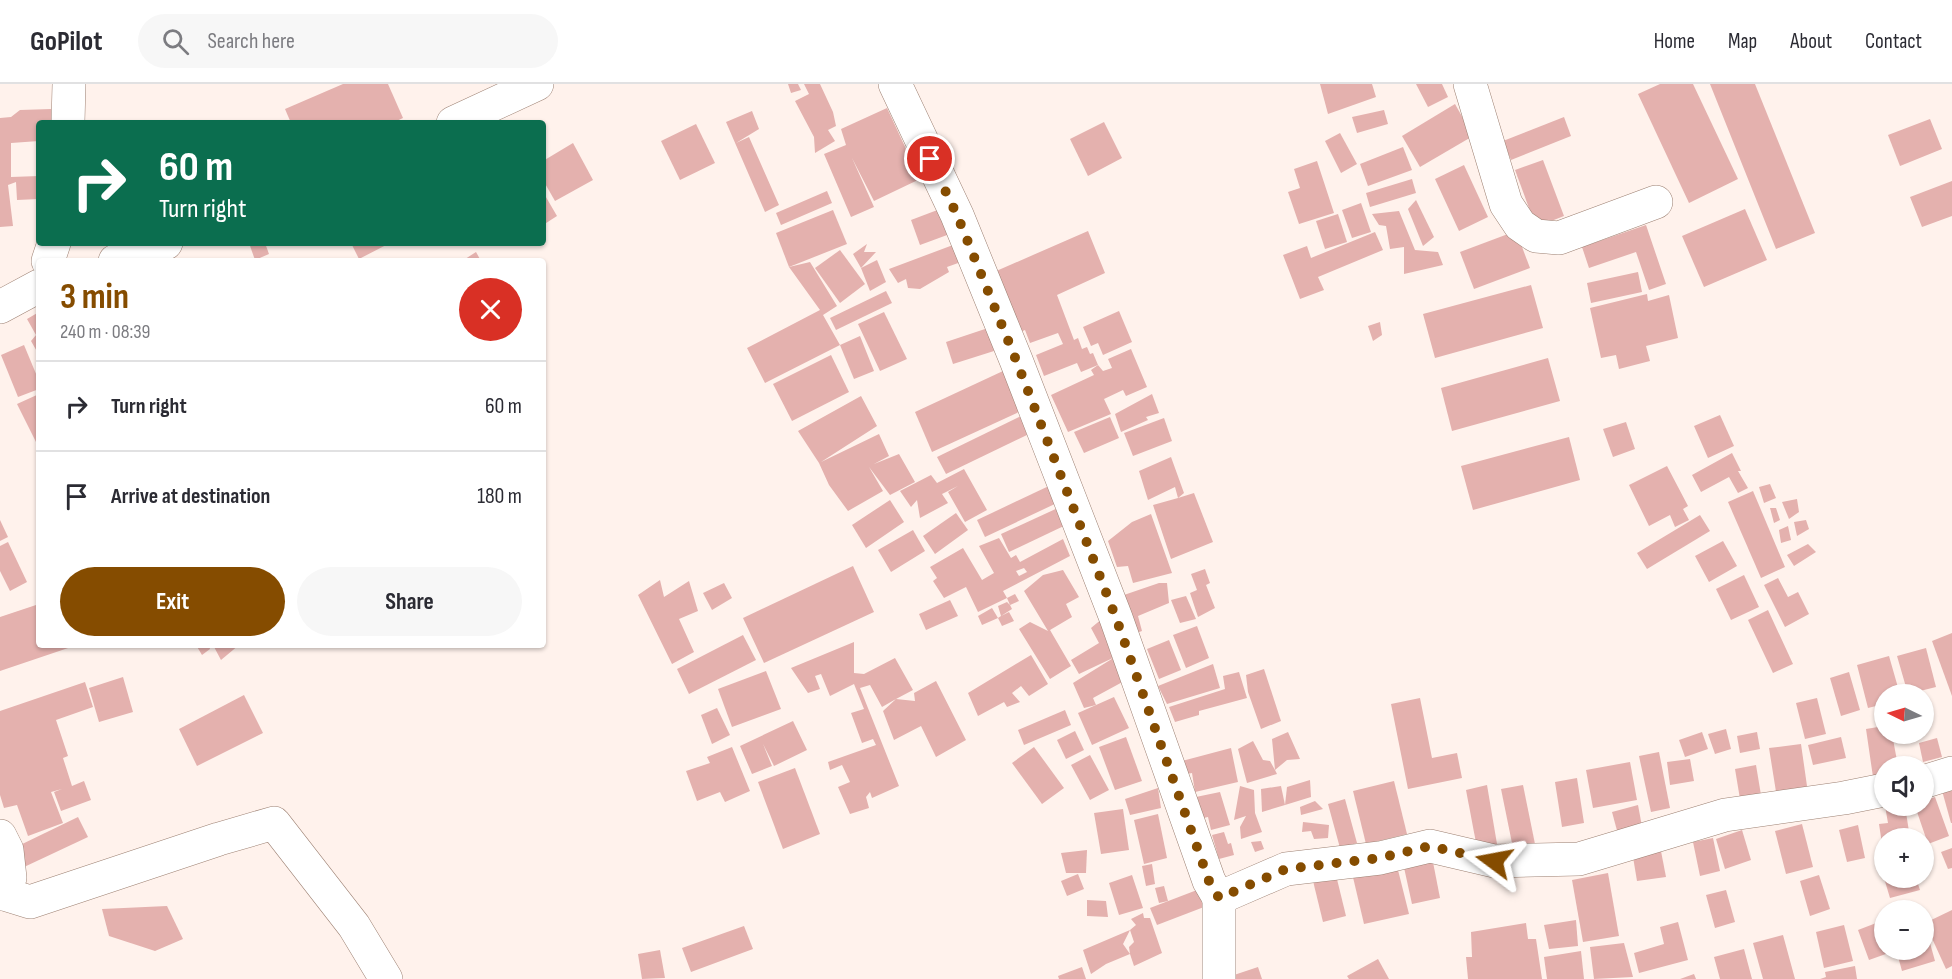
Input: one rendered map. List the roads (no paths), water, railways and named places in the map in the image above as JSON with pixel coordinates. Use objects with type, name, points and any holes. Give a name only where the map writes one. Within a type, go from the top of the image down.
[{"type":"street","points":[[68,120],[69,84]]},
{"type":"street","points":[[459,120],[537,84]]},
{"type":"street","points":[[895,84],[957,215],[1016,360],[1116,618],[1209,881],[1219,898],[1219,979]]},
{"type":"street","points":[[1470,84],[1506,204],[1520,225],[1536,236],[1559,238],[1656,202]]},
{"type":"street","points":[[124,258],[158,246]]},
{"type":"street","points":[[0,307],[36,288]]},
{"type":"street","points":[[1934,779],[1952,773]]},
{"type":"street","points":[[1219,898],[1286,869],[1380,858],[1430,846],[1494,861],[1579,859],[1725,815],[1874,792]]},
{"type":"street","points":[[0,836],[6,850],[10,878],[1,894],[30,902],[219,838],[274,823],[354,926],[386,979]]}]
